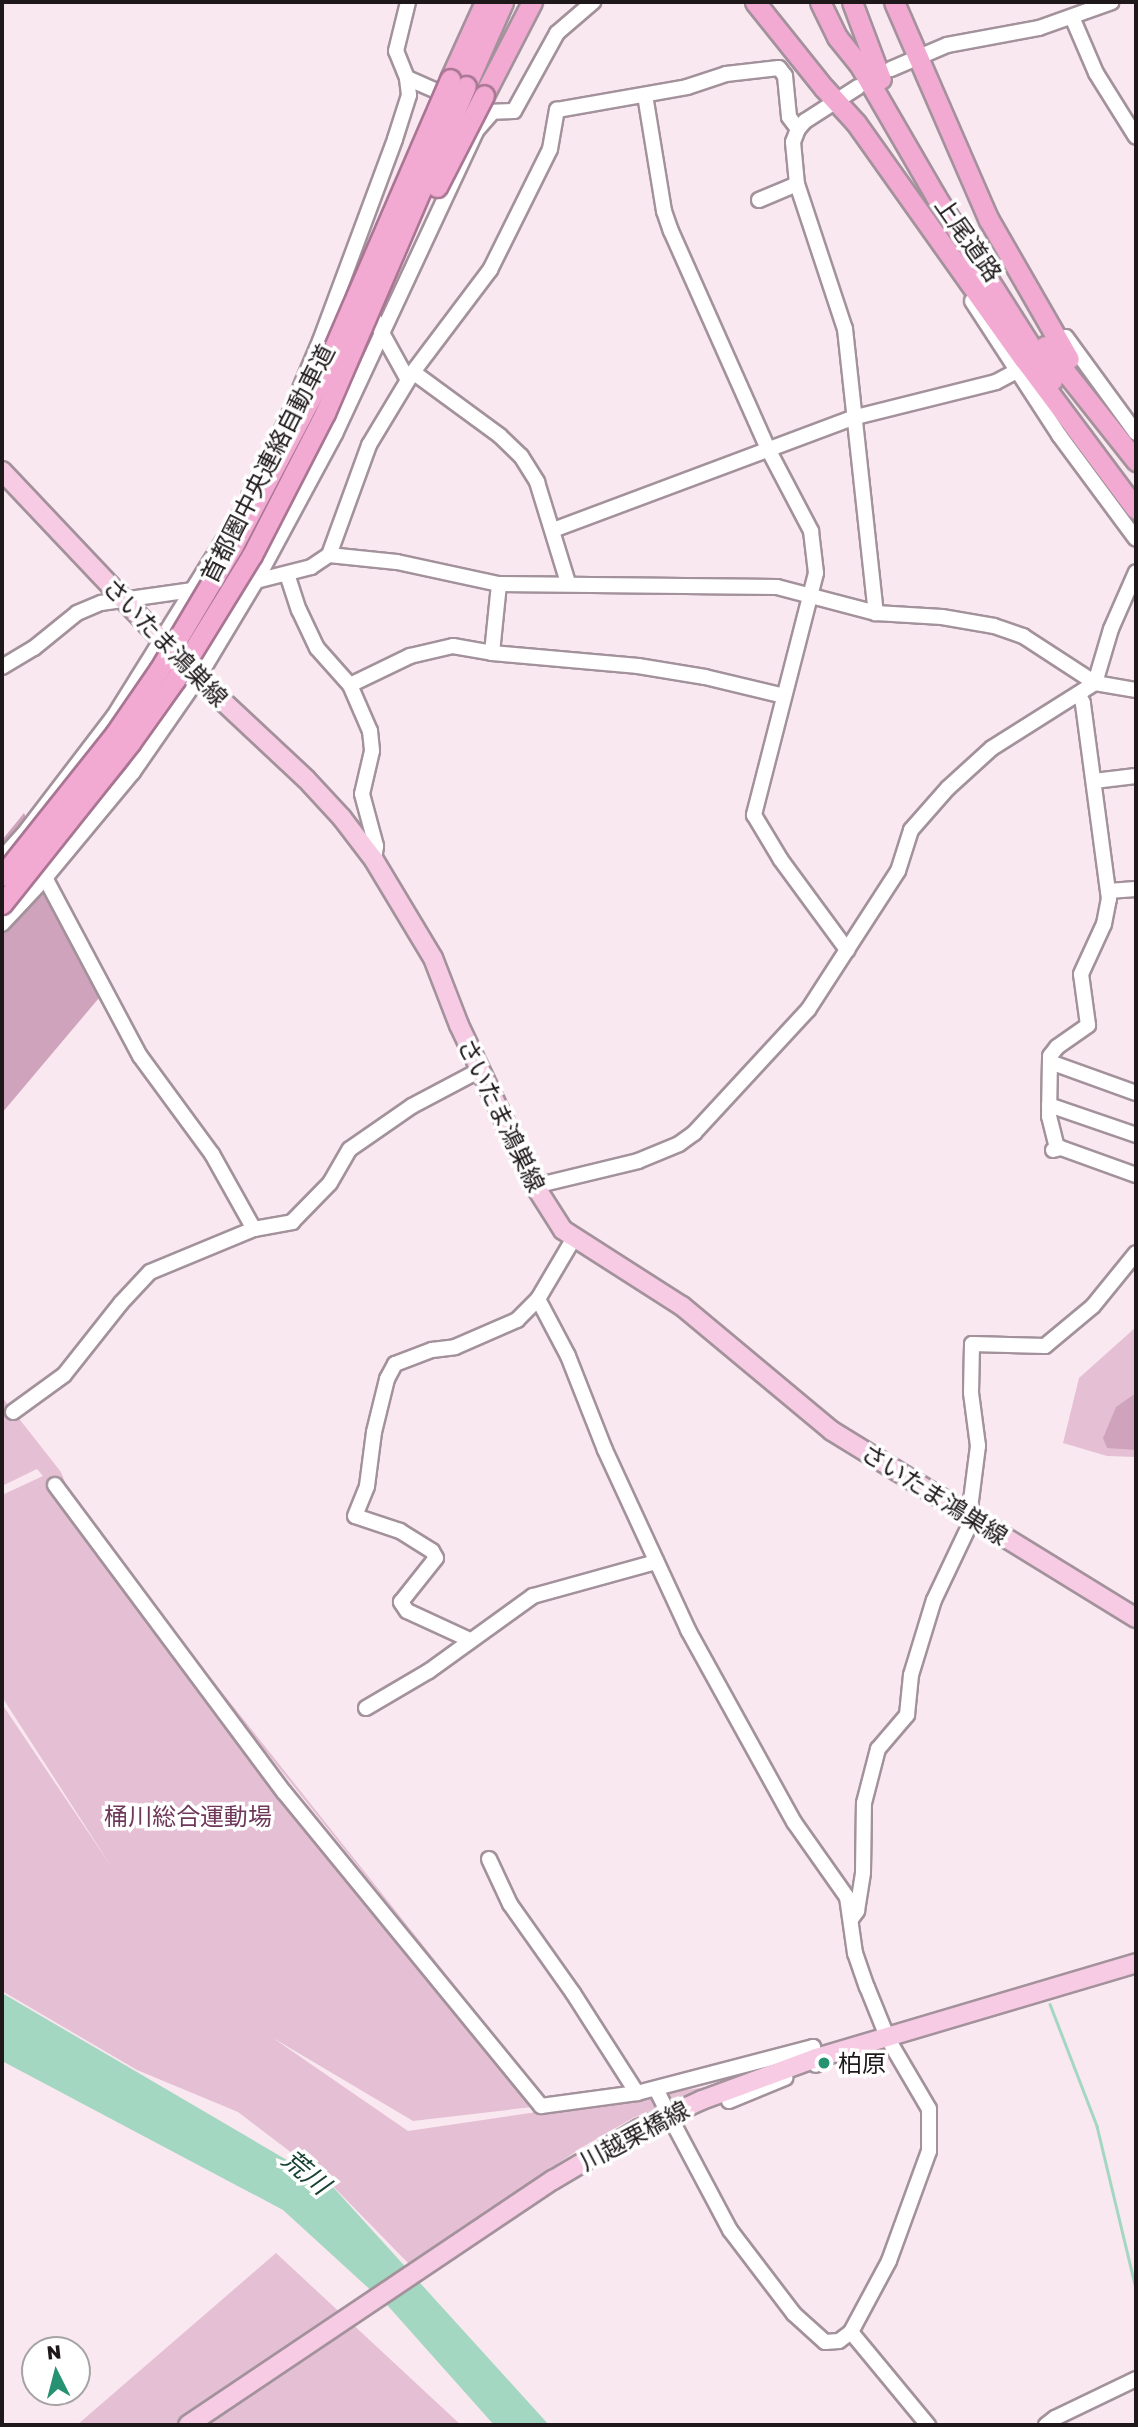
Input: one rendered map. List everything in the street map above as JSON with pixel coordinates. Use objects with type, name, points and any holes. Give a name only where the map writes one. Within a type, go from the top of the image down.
[{"type":"highway","points":[[460,84],[471,2]]},
{"type":"highway","points":[[460,84],[485,2]]},
{"type":"highway","points":[[460,84],[503,2]]},
{"type":"highway","points":[[460,84],[532,2]]},
{"type":"highway","name":"上尾道路","points":[[755,2],[856,123],[1024,359],[1133,506]]},
{"type":"highway","points":[[820,2],[837,37],[859,64],[936,197],[1133,506]]},
{"type":"highway","points":[[852,2],[865,31],[870,57],[886,89],[980,249],[1034,332],[1136,461]]},
{"type":"highway","name":"上尾道路","points":[[894,2],[948,132],[989,220],[1049,327],[1136,454]]},
{"type":"highway","name":"首都圏中央連絡自動車道","points":[[2,876],[115,734],[194,613],[233,546],[319,382],[375,253],[460,84]]},
{"type":"highway","name":"首都圏中央連絡自動車道","points":[[2,904],[83,806],[174,680],[252,555],[325,413],[460,84]]},
{"type":"main road","name":"さいたま鴻巣線","points":[[2,471],[198,678],[306,779],[342,818],[374,860],[433,958],[480,1070],[552,1217],[574,1238],[682,1306],[832,1431],[1136,1618]]},
{"type":"main road","name":"川越栗橋線","points":[[188,2425],[553,2180],[639,2129],[702,2100],[816,2057],[888,2039],[1136,1963]]},
{"type":"street","points":[[2,858],[23,835],[114,716],[197,589],[235,524],[288,417],[346,270],[409,95],[407,78],[396,51],[408,2]]},
{"type":"street","points":[[407,78],[492,113],[514,111],[557,33],[593,2]]},
{"type":"street","points":[[891,69],[916,56],[947,45],[1004,36],[1072,17],[1112,2]]},
{"type":"street","points":[[1072,17],[1096,73],[1136,137]]},
{"type":"street","points":[[329,555],[369,445],[411,376],[490,270],[550,149],[557,110],[687,87],[726,74],[779,68],[785,76],[789,117],[795,133],[797,184],[845,329],[876,613]]},
{"type":"street","points":[[795,133],[835,100],[858,87]]},
{"type":"street","points":[[645,95],[664,211],[671,231],[768,449],[811,531],[816,573],[754,815],[781,860],[848,950]]},
{"type":"street","points":[[2,924],[45,878],[134,772],[198,678],[256,580],[335,434],[477,130],[492,113]]},
{"type":"street","points":[[948,132],[966,144],[1014,251],[1046,307],[1090,373],[1136,433]]},
{"type":"street","points":[[759,200],[797,184]]},
{"type":"street","points":[[913,201],[914,220],[1059,435],[1136,539]]},
{"type":"street","points":[[346,270],[411,376],[500,436],[521,456],[537,482],[568,583]]},
{"type":"street","points":[[553,530],[856,416],[996,382],[1017,371]]},
{"type":"street","points":[[2,667],[34,648],[77,613],[101,603],[287,574],[311,566],[329,555],[397,562],[499,584],[568,583],[635,587],[740,584],[777,587],[876,613],[942,617],[994,626],[1023,636],[1095,683],[1136,690]]},
{"type":"street","points":[[535,1186],[638,1161],[679,1144],[694,1133],[800,1018],[848,950],[898,871],[911,830],[948,788],[992,748],[1095,683],[1111,629],[1136,572]]},
{"type":"street","points":[[287,574],[299,610],[317,648],[350,685],[370,731],[372,751],[362,794],[376,846],[374,860]]},
{"type":"street","points":[[492,653],[499,584]]},
{"type":"street","points":[[350,685],[410,656],[453,646],[492,653],[638,666],[705,677],[784,696]]},
{"type":"street","points":[[1079,695],[1094,781],[1108,891],[1108,911],[1081,974],[1088,1026],[1057,1047],[1050,1062],[1049,1105],[1055,1149],[1136,1175]]},
{"type":"street","points":[[1094,781],[1136,776]]},
{"type":"street","points":[[23,835],[140,1056],[212,1154],[254,1229]]},
{"type":"street","points":[[1108,891],[1136,888]]},
{"type":"street","points":[[1050,1062],[1136,1093]]},
{"type":"street","points":[[13,1412],[64,1375],[121,1303],[150,1272],[254,1229],[292,1222],[330,1182],[350,1149],[412,1106],[480,1070]]},
{"type":"street","points":[[1049,1105],[1136,1136]]},
{"type":"street","points":[[470,1640],[407,1611],[401,1602],[436,1558],[432,1551],[400,1531],[355,1516],[368,1486],[377,1419],[387,1379],[395,1364],[432,1350],[455,1347],[517,1320],[538,1299],[574,1238]]},
{"type":"street","points":[[851,1919],[857,1911],[863,1872],[864,1803],[878,1749],[907,1715],[911,1675],[934,1600],[971,1517],[978,1446],[971,1393],[972,1344],[1045,1346],[1093,1306],[1136,1253]]},
{"type":"street","points":[[538,1299],[568,1356],[605,1450],[656,1562],[738,1724],[794,1822],[833,1873],[847,1897],[855,1953],[888,2039],[929,2109],[929,2151],[888,2261],[851,2332],[839,2341],[825,2342],[794,2314],[730,2230],[673,2123]]},
{"type":"street","points":[[55,1485],[284,1791],[541,2106],[656,2089],[813,2047],[817,2065],[729,2101]]},
{"type":"street","points":[[366,1708],[429,1671],[533,1595],[656,1562]]},
{"type":"street","points":[[489,1859],[510,1904],[573,1993],[637,2093]]},
{"type":"street","points":[[656,2089],[665,2107]]},
{"type":"street","points":[[851,2332],[928,2425]]},
{"type":"street","points":[[1046,2425],[1066,2412],[1136,2379]]},
{"type":"green space","points":[[1136,1327],[1136,1457],[1107,1456],[1063,1443],[1079,1378]]},
{"type":"green space","name":"桶川総合運動場","points":[[2,1397],[61,1472],[73,1502],[101,1540],[550,2105],[70,1508],[541,2106],[413,2121],[273,2038],[408,2131],[706,2087],[633,2118],[581,2148],[409,2264],[326,2179],[238,2112],[137,2070],[2,1991],[2,1704],[111,1866],[2,1697],[2,1495],[43,1476],[37,1469],[2,1486]]},
{"type":"green space","points":[[276,2253],[461,2425],[77,2425]]},
{"type":"shaded area","points":[[24,813],[104,992],[2,1113],[2,840]]},
{"type":"shaded area","points":[[1136,1393],[1136,1450],[1107,1448],[1103,1438],[1116,1407]]},
{"type":"water","name":"荒川","points":[[2,1993],[333,2187],[549,2425],[494,2425],[388,2306],[283,2210],[2,2061]]},
{"type":"waterway","points":[[1050,2004],[1097,2126],[1136,2288]]},
{"type":"place","name":"柏原","points":[[824,2063]]}]
